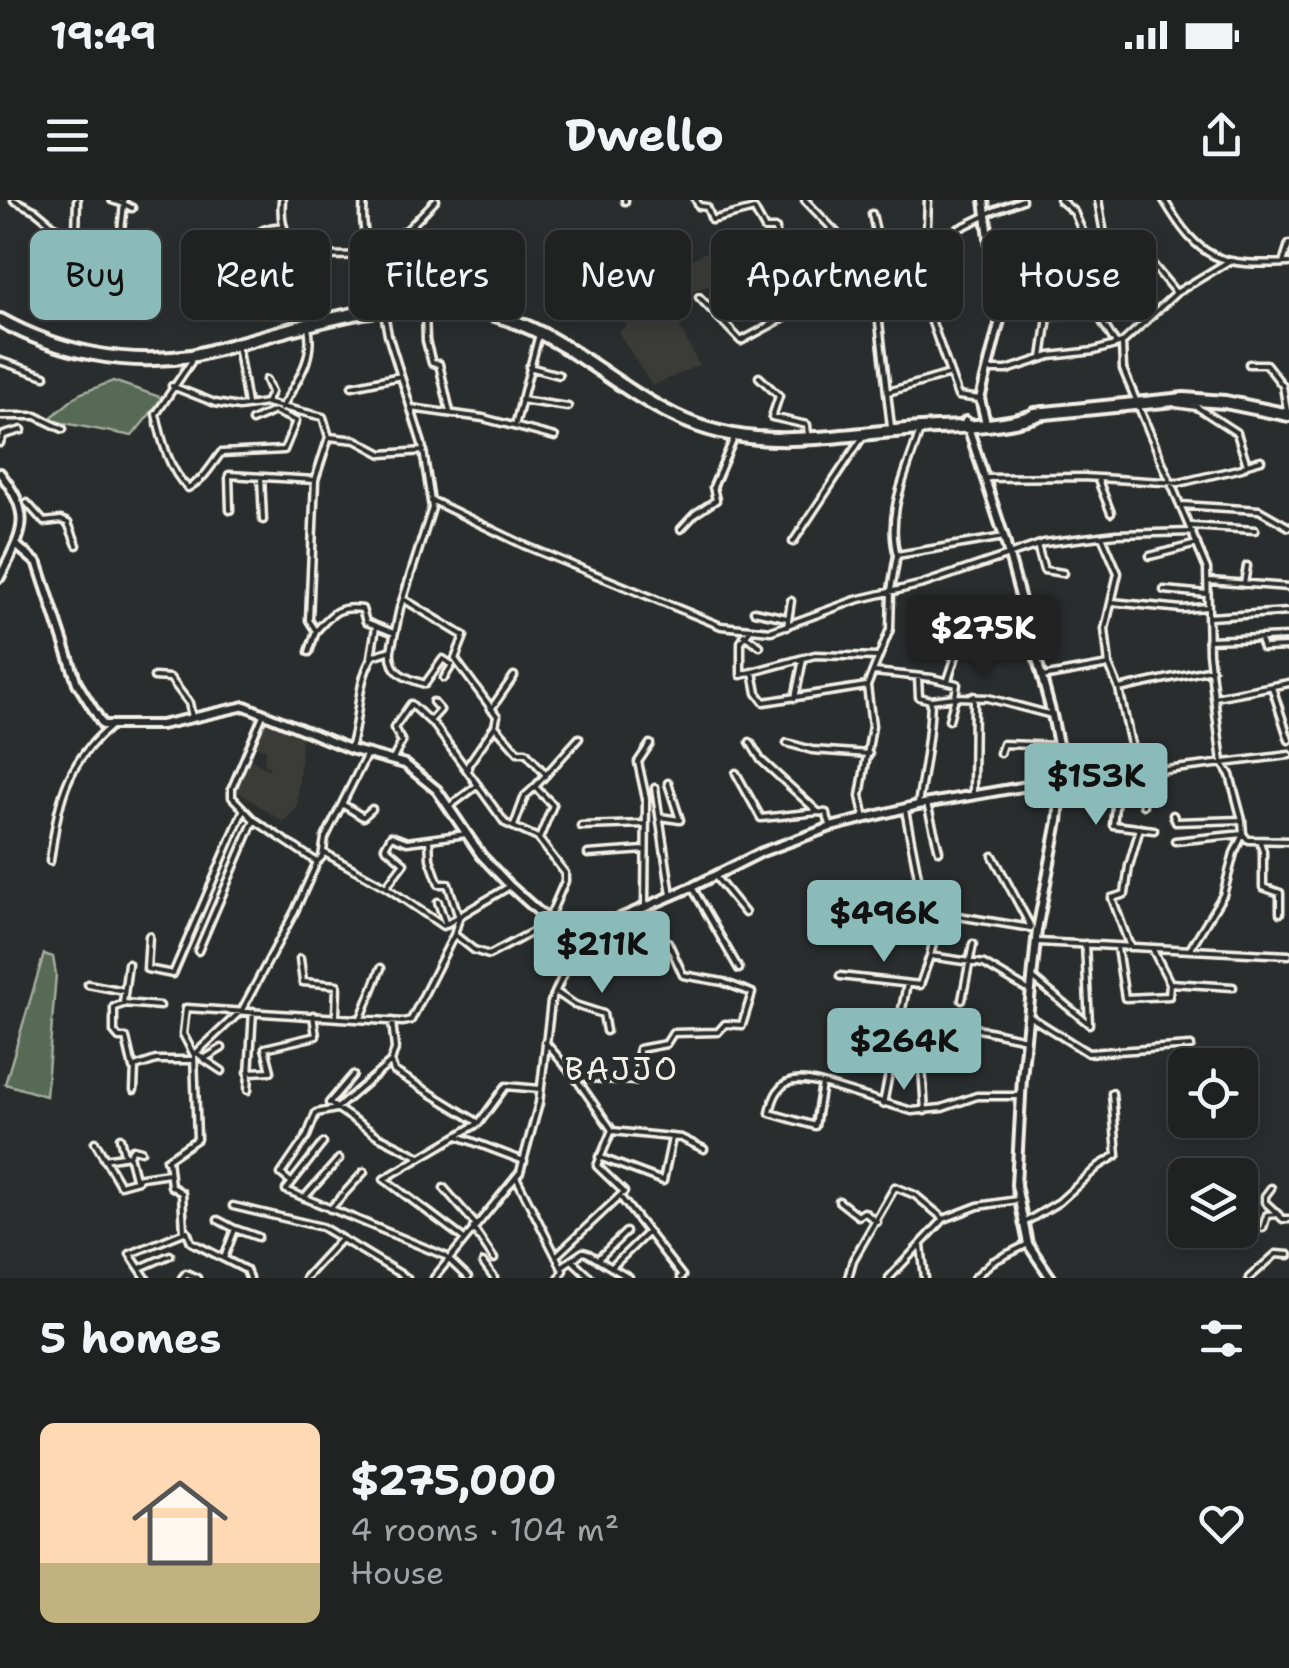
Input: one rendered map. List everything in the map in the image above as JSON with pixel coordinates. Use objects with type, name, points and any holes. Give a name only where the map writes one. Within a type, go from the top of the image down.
[{"type":"highway","points":[[0,320],[86,353],[142,360],[191,356],[350,316]]},
{"type":"highway","points":[[507,320],[540,330],[671,414],[735,436],[779,442],[915,430],[1138,402],[1225,402],[1289,414]]},
{"type":"street","points":[[14,200],[36,210],[73,240],[77,200]]},
{"type":"street","points":[[36,210],[37,200]]},
{"type":"street","points":[[112,200],[132,208]]},
{"type":"street","points":[[282,200],[283,227],[294,244],[311,254],[350,255]]},
{"type":"street","points":[[364,200],[366,230]]},
{"type":"street","points":[[406,230],[436,200]]},
{"type":"street","points":[[696,200],[698,206],[706,206],[712,220],[756,209],[764,229],[776,230]]},
{"type":"street","points":[[805,200],[834,230]]},
{"type":"street","points":[[927,230],[928,200]]},
{"type":"street","points":[[984,200],[988,230]]},
{"type":"street","points":[[953,230],[1022,200]]},
{"type":"street","points":[[1060,200],[1074,212],[1082,230]]},
{"type":"street","points":[[1098,200],[1110,259],[1146,322]]},
{"type":"street","points":[[1164,200],[1194,243],[1212,256],[1229,261],[1286,263],[1289,244]]},
{"type":"street","points":[[121,230],[124,202]]},
{"type":"street","points":[[872,214],[875,230]]},
{"type":"street","points":[[262,230],[283,227]]},
{"type":"street","points":[[989,370],[1007,370],[1042,358],[1099,350],[1119,343],[1176,293],[1229,261]]},
{"type":"street","points":[[1156,269],[1176,293]]},
{"type":"street","points":[[699,298],[711,311]]},
{"type":"street","points":[[387,320],[424,452],[432,512],[403,600],[391,664],[399,674],[425,684],[443,659],[452,665],[444,678]]},
{"type":"street","points":[[426,320],[428,354],[432,363],[439,364],[450,412]]},
{"type":"street","points":[[720,320],[741,342],[783,320]]},
{"type":"street","points":[[879,320],[892,432]]},
{"type":"street","points":[[931,320],[960,398],[980,399]]},
{"type":"street","points":[[985,421],[980,399],[999,320]]},
{"type":"street","points":[[1042,358],[1048,320]]},
{"type":"street","points":[[1103,320],[1119,343],[1123,369],[1207,569],[1208,640],[1222,762],[1230,775],[1242,820],[1243,838],[1222,899],[1190,949]]},
{"type":"street","points":[[281,408],[312,348],[308,327]]},
{"type":"street","points":[[515,426],[540,330]]},
{"type":"street","points":[[236,345],[248,398],[246,406]]},
{"type":"street","points":[[191,356],[191,362],[156,414],[170,462],[186,487],[212,470],[221,453],[284,450],[296,421],[271,412],[252,422]]},
{"type":"street","points":[[0,361],[45,376]]},
{"type":"street","points":[[1249,364],[1264,363],[1269,367],[1284,389],[1289,414]]},
{"type":"street","points":[[529,367],[558,376]]},
{"type":"street","points":[[888,392],[950,374]]},
{"type":"street","points":[[352,386],[400,376]]},
{"type":"street","points":[[759,377],[779,396],[772,417],[807,426],[808,441]]},
{"type":"street","points":[[266,380],[271,391],[266,404]]},
{"type":"street","points":[[172,386],[194,392],[202,400],[233,407],[266,404],[320,415],[329,436],[314,480],[309,608],[310,623],[316,631]]},
{"type":"street","points":[[521,400],[568,407]]},
{"type":"street","points":[[1175,400],[1178,406],[1197,407],[1237,433],[1246,464]]},
{"type":"street","points":[[411,408],[450,412],[556,437]]},
{"type":"street","points":[[0,416],[36,416],[63,430]]},
{"type":"street","points":[[967,423],[1004,537],[1059,746],[1062,780],[1055,840],[1034,929]]},
{"type":"street","points":[[0,444],[4,435],[22,430]]},
{"type":"street","points":[[865,819],[860,796],[872,726],[866,686],[890,629],[897,555],[893,534],[895,509],[915,430]]},
{"type":"street","points":[[792,542],[864,434]]},
{"type":"street","points":[[329,436],[356,440],[382,454],[424,452]]},
{"type":"street","points":[[681,529],[716,500],[713,487],[735,436]]},
{"type":"street","points":[[984,478],[1170,483],[1234,470],[1261,460]]},
{"type":"street","points":[[0,473],[24,514],[16,545],[0,577]]},
{"type":"street","points":[[230,510],[229,475],[314,480]]},
{"type":"street","points":[[261,477],[264,520]]},
{"type":"street","points":[[1098,480],[1112,513]]},
{"type":"street","points":[[431,500],[526,546],[670,602],[693,616],[726,628],[771,631],[1037,545],[1192,529],[1255,530]]},
{"type":"street","points":[[27,503],[44,522],[68,523],[77,545]]},
{"type":"street","points":[[1181,506],[1258,510],[1289,527]]},
{"type":"street","points":[[1102,536],[1117,568],[1104,639],[1140,773],[1142,806]]},
{"type":"street","points":[[897,555],[1004,537]]},
{"type":"street","points":[[1150,556],[1198,544]]},
{"type":"street","points":[[16,545],[38,564],[76,683],[100,724],[153,726],[241,706],[350,749],[393,760],[422,774],[450,807],[486,862],[510,886],[549,921],[581,935],[762,852],[831,827],[904,808],[1062,780],[1093,780],[1289,755]]},
{"type":"street","points":[[1037,545],[1044,570],[1062,573]]},
{"type":"street","points":[[1244,584],[1248,566]]},
{"type":"street","points":[[1207,581],[1289,587]]},
{"type":"street","points":[[1164,590],[1208,594]]},
{"type":"street","points":[[403,600],[464,636],[455,660],[498,718],[468,771]]},
{"type":"street","points":[[787,627],[791,600]]},
{"type":"street","points":[[1112,602],[1182,609],[1208,606]]},
{"type":"street","points":[[309,652],[316,631],[329,614],[348,607],[363,610],[366,622],[395,633]]},
{"type":"street","points":[[937,613],[1022,610]]},
{"type":"street","points":[[754,611],[787,618]]},
{"type":"street","points":[[1208,617],[1289,612]]},
{"type":"street","points":[[350,749],[376,627]]},
{"type":"street","points":[[750,629],[744,635],[739,674],[803,657],[879,657]]},
{"type":"street","points":[[948,680],[966,636],[992,638],[1028,633]]},
{"type":"street","points":[[744,635],[760,646]]},
{"type":"street","points":[[1208,640],[1289,637]]},
{"type":"street","points":[[1260,640],[1263,648],[1289,647]]},
{"type":"street","points":[[922,646],[956,656]]},
{"type":"street","points":[[370,658],[391,650]]},
{"type":"street","points":[[795,698],[803,657]]},
{"type":"street","points":[[1042,677],[1110,665]]},
{"type":"street","points":[[1120,689],[1212,670]]},
{"type":"street","points":[[752,672],[762,701],[866,686]]},
{"type":"street","points":[[874,672],[957,684],[949,720]]},
{"type":"street","points":[[492,710],[514,676]]},
{"type":"street","points":[[918,677],[918,697],[930,700],[974,696],[1052,715]]},
{"type":"street","points":[[154,678],[170,678],[188,703],[192,717]]},
{"type":"street","points":[[1216,697],[1289,683]]},
{"type":"street","points":[[1272,686],[1289,740]]},
{"type":"street","points":[[973,794],[974,696]]},
{"type":"street","points":[[930,700],[932,722],[924,754],[922,804],[938,851]]},
{"type":"street","points":[[430,721],[440,710],[433,702]]},
{"type":"street","points":[[393,760],[402,742],[394,728],[408,704],[418,707],[505,823],[540,839],[566,876],[549,921],[490,956],[454,935]]},
{"type":"street","points":[[264,713],[232,788],[232,797],[254,820],[317,862]]},
{"type":"street","points":[[50,861],[58,810],[69,776],[87,746],[111,726]]},
{"type":"street","points":[[495,726],[518,752],[526,752],[536,761],[546,775]]},
{"type":"street","points":[[514,827],[524,796],[579,738]]},
{"type":"street","points":[[750,742],[761,760],[818,812]]},
{"type":"street","points":[[788,743],[819,751],[869,754]]},
{"type":"street","points":[[645,906],[646,789],[638,762],[650,744]]},
{"type":"street","points":[[1000,754],[1003,744],[1059,746]]},
{"type":"street","points":[[195,1056],[242,1010],[324,852],[324,841],[367,754]]},
{"type":"street","points":[[736,774],[761,818],[818,812],[826,814],[831,827]]},
{"type":"street","points":[[1093,780],[1093,794],[1116,798],[1113,825],[1154,830]]},
{"type":"street","points":[[660,816],[680,820],[668,782]]},
{"type":"street","points":[[450,807],[478,785]]},
{"type":"street","points":[[535,787],[554,805],[540,839]]},
{"type":"street","points":[[654,788],[671,895]]},
{"type":"street","points":[[342,804],[363,816],[372,809]]},
{"type":"street","points":[[904,808],[922,897]]},
{"type":"street","points":[[149,936],[147,970],[174,974],[243,811]]},
{"type":"street","points":[[1174,815],[1176,822],[1242,820]]},
{"type":"street","points":[[198,950],[254,820]]},
{"type":"street","points":[[580,826],[646,824]]},
{"type":"street","points":[[1130,947],[1112,898],[1125,894],[1140,828]]},
{"type":"street","points":[[386,887],[404,863],[385,847],[391,836],[407,842],[468,834]]},
{"type":"street","points":[[184,1232],[182,1194],[171,1186],[167,1160],[198,1139],[195,1056],[183,1034],[186,1008],[411,1020],[459,918],[448,884],[439,884],[430,858],[430,839]]},
{"type":"street","points":[[1174,841],[1289,841]]},
{"type":"street","points":[[1260,842],[1264,850],[1263,887],[1280,893],[1280,913]]},
{"type":"street","points":[[588,854],[646,850]]},
{"type":"street","points":[[324,852],[386,887],[439,925],[459,918],[510,886]]},
{"type":"street","points":[[993,856],[1038,942],[1020,1096],[1017,1200],[1028,1244],[1051,1278]]},
{"type":"street","points":[[714,876],[745,913]]},
{"type":"street","points":[[692,887],[738,968]]},
{"type":"street","points":[[840,976],[921,984],[942,895],[846,919]]},
{"type":"street","points":[[438,902],[446,925]]},
{"type":"street","points":[[940,913],[1034,929]]},
{"type":"street","points":[[574,1078],[635,1080],[639,1049],[666,1044],[673,1033],[718,1032],[725,1024],[742,1025],[752,994],[723,982],[684,974],[668,942],[626,954],[606,926]]},
{"type":"street","points":[[434,1278],[517,1179],[540,1089],[544,1042],[555,992],[581,935]]},
{"type":"street","points":[[1038,942],[1289,955]]},
{"type":"street","points":[[962,1000],[973,944]]},
{"type":"street","points":[[1034,978],[1089,1024],[1084,944]]},
{"type":"street","points":[[1116,947],[1124,998],[1169,996],[1170,983],[1152,948]]},
{"type":"street","points":[[930,956],[996,969],[1032,993]]},
{"type":"street","points":[[300,958],[302,982],[337,985],[336,1016]]},
{"type":"street","points":[[124,1004],[128,964]]},
{"type":"street","points":[[361,1018],[381,968]]},
{"type":"street","points":[[1170,983],[1233,986]]},
{"type":"street","points":[[88,984],[124,991]]},
{"type":"street","points":[[883,1104],[908,984]]},
{"type":"street","points":[[555,992],[575,1006],[603,1014],[606,1031]]},
{"type":"street","points":[[134,1090],[134,1068],[126,1038],[114,1032],[114,1007],[160,1006]]},
{"type":"street","points":[[248,1090],[253,1011]]},
{"type":"street","points":[[248,1072],[271,1071],[267,1047],[316,1036],[313,1015]]},
{"type":"street","points":[[1029,1016],[1088,1054],[1191,1046]]},
{"type":"street","points":[[291,1182],[281,1174],[307,1136],[316,1113],[336,1109],[391,1062],[395,1050],[392,1021]]},
{"type":"street","points":[[965,1026],[1026,1040]]},
{"type":"street","points":[[544,1042],[612,1131],[689,1140],[704,1149]]},
{"type":"street","points":[[204,1059],[222,1048]]},
{"type":"street","points":[[134,1068],[156,1060],[195,1056],[222,1071]]},
{"type":"street","points":[[391,1062],[394,1070],[480,1122]]},
{"type":"street","points":[[922,1067],[924,1111]]},
{"type":"street","points":[[353,1075],[328,1102],[420,1158]]},
{"type":"street","points":[[822,1084],[814,1126],[770,1113],[778,1091],[786,1082],[797,1079],[822,1084],[883,1104],[924,1111],[977,1096],[1020,1096]]},
{"type":"street","points":[[465,1239],[384,1182],[480,1122],[506,1086],[540,1089]]},
{"type":"street","points":[[1022,1224],[1058,1202],[1117,1155],[1112,1092]]},
{"type":"street","points":[[556,1256],[621,1197],[622,1190],[596,1166],[612,1131]]},
{"type":"street","points":[[456,1136],[524,1161]]},
{"type":"street","points":[[120,1138],[138,1180]]},
{"type":"street","points":[[599,1158],[663,1182],[672,1138]]},
{"type":"street","points":[[95,1142],[120,1186],[169,1173]]},
{"type":"street","points":[[322,1143],[286,1190],[449,1258],[468,1278]]},
{"type":"street","points":[[104,1159],[127,1155],[133,1149],[140,1151]]},
{"type":"street","points":[[304,1198],[340,1159]]},
{"type":"street","points":[[330,1209],[364,1172]]},
{"type":"street","points":[[517,1179],[561,1267],[563,1273],[558,1278]]},
{"type":"street","points":[[848,1278],[853,1260],[896,1186],[944,1220]]},
{"type":"street","points":[[444,1188],[475,1226],[494,1260]]},
{"type":"street","points":[[1272,1188],[1264,1196],[1265,1202],[1289,1219]]},
{"type":"street","points":[[621,1197],[680,1278]]},
{"type":"street","points":[[889,1278],[944,1220],[978,1206],[1017,1200]]},
{"type":"street","points":[[840,1201],[858,1216],[864,1212],[877,1222]]},
{"type":"street","points":[[233,1206],[322,1227],[407,1278]]},
{"type":"street","points":[[1263,1228],[1266,1216],[1277,1214]]},
{"type":"street","points":[[218,1220],[258,1237]]},
{"type":"street","points":[[224,1258],[235,1229]]},
{"type":"street","points":[[146,1278],[130,1254],[189,1231],[191,1242],[246,1270],[250,1278]]},
{"type":"street","points":[[598,1258],[626,1232]]},
{"type":"street","points":[[612,1267],[647,1233]]},
{"type":"street","points":[[306,1278],[340,1239]]},
{"type":"street","points":[[974,1278],[992,1262],[1028,1244]]},
{"type":"street","points":[[920,1246],[925,1278]]},
{"type":"street","points":[[561,1267],[583,1252],[630,1278]]},
{"type":"street","points":[[1249,1278],[1276,1254],[1289,1255]]},
{"type":"street","points":[[140,1268],[170,1255]]},
{"type":"street","points":[[573,1261],[591,1278]]},
{"type":"street","points":[[483,1263],[494,1278]]},
{"type":"street","points":[[182,1278],[186,1273],[197,1278]]},
{"type":"shaded area","points":[[709,250],[711,285],[691,292],[691,259]]},
{"type":"shaded area","points":[[622,320],[676,320],[699,365],[652,386],[618,332],[627,326]]},
{"type":"shaded area","points":[[265,716],[300,730],[302,735],[297,808],[283,822],[234,789],[247,757],[268,770],[269,766],[264,764],[266,750],[253,745]]},
{"type":"green space","points":[[113,381],[163,398],[132,436],[48,420],[79,394]]},
{"type":"green space","points":[[44,954],[53,957],[56,974],[46,1096],[5,1084]]},
{"type":"district","name":"BAJJO","points":[[622,1068]]}]
